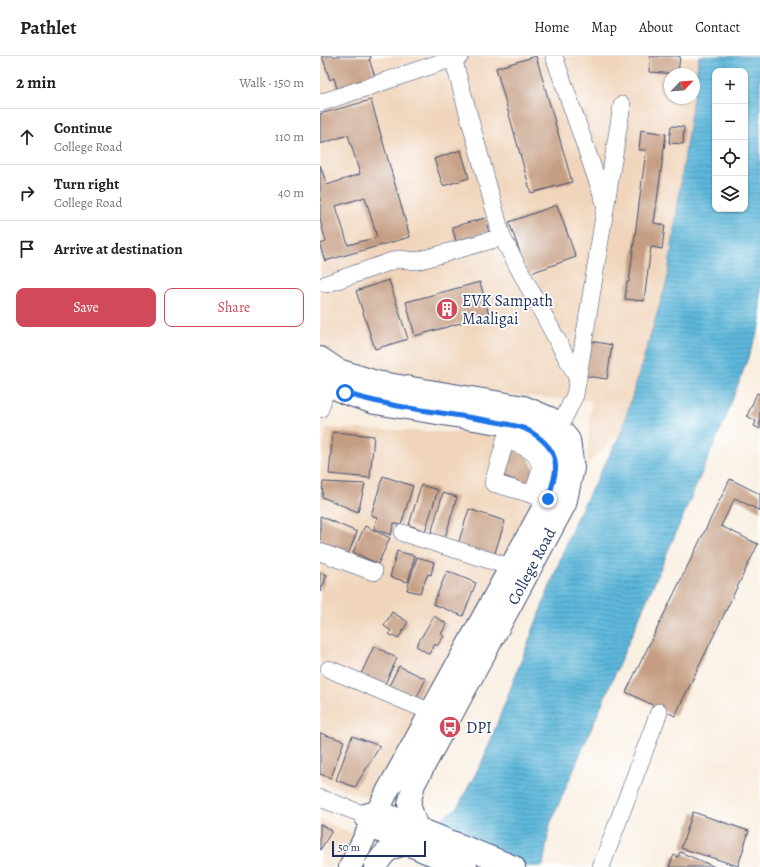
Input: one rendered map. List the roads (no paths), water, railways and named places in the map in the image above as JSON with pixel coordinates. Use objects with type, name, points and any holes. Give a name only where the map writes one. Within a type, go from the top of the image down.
[{"type":"main road","name":"College Road","points":[[320,358],[338,370],[376,382],[524,407],[552,419],[569,440],[573,468],[565,504],[414,784],[409,804],[421,839]]},
{"type":"main road","name":"College Road","points":[[322,384],[375,403],[507,433],[517,426],[538,436],[551,450],[556,470],[540,497],[511,567],[372,817],[350,867]]},
{"type":"main road","points":[[372,817],[421,839],[514,867]]},
{"type":"main road","points":[[375,867],[383,853],[393,847],[421,839],[466,867]]},
{"type":"street","points":[[554,56],[606,206]]},
{"type":"street","points":[[320,102],[456,57],[502,237],[578,379]]},
{"type":"street","points":[[559,428],[575,394],[578,379],[622,106]]},
{"type":"street","points":[[322,288],[398,259],[417,261],[502,237]]},
{"type":"street","points":[[320,409],[322,384]]},
{"type":"street","points":[[507,433],[493,483],[540,497]]},
{"type":"street","points":[[403,533],[511,567]]},
{"type":"street","points":[[320,552],[374,572]]},
{"type":"street","points":[[330,669],[430,712]]},
{"type":"street","points":[[601,867],[659,712]]},
{"type":"street","points":[[320,798],[372,817]]},
{"type":"water","points":[[699,56],[760,56],[760,326],[725,419],[550,824],[543,866],[420,867],[439,820],[457,808],[483,760],[575,521],[621,433],[667,281],[692,104],[700,104],[700,68],[697,68]]},
{"type":"place","name":"EVK Sampath Maaligai","points":[[447,309]]},
{"type":"place","name":"DPI","points":[[450,727]]}]
